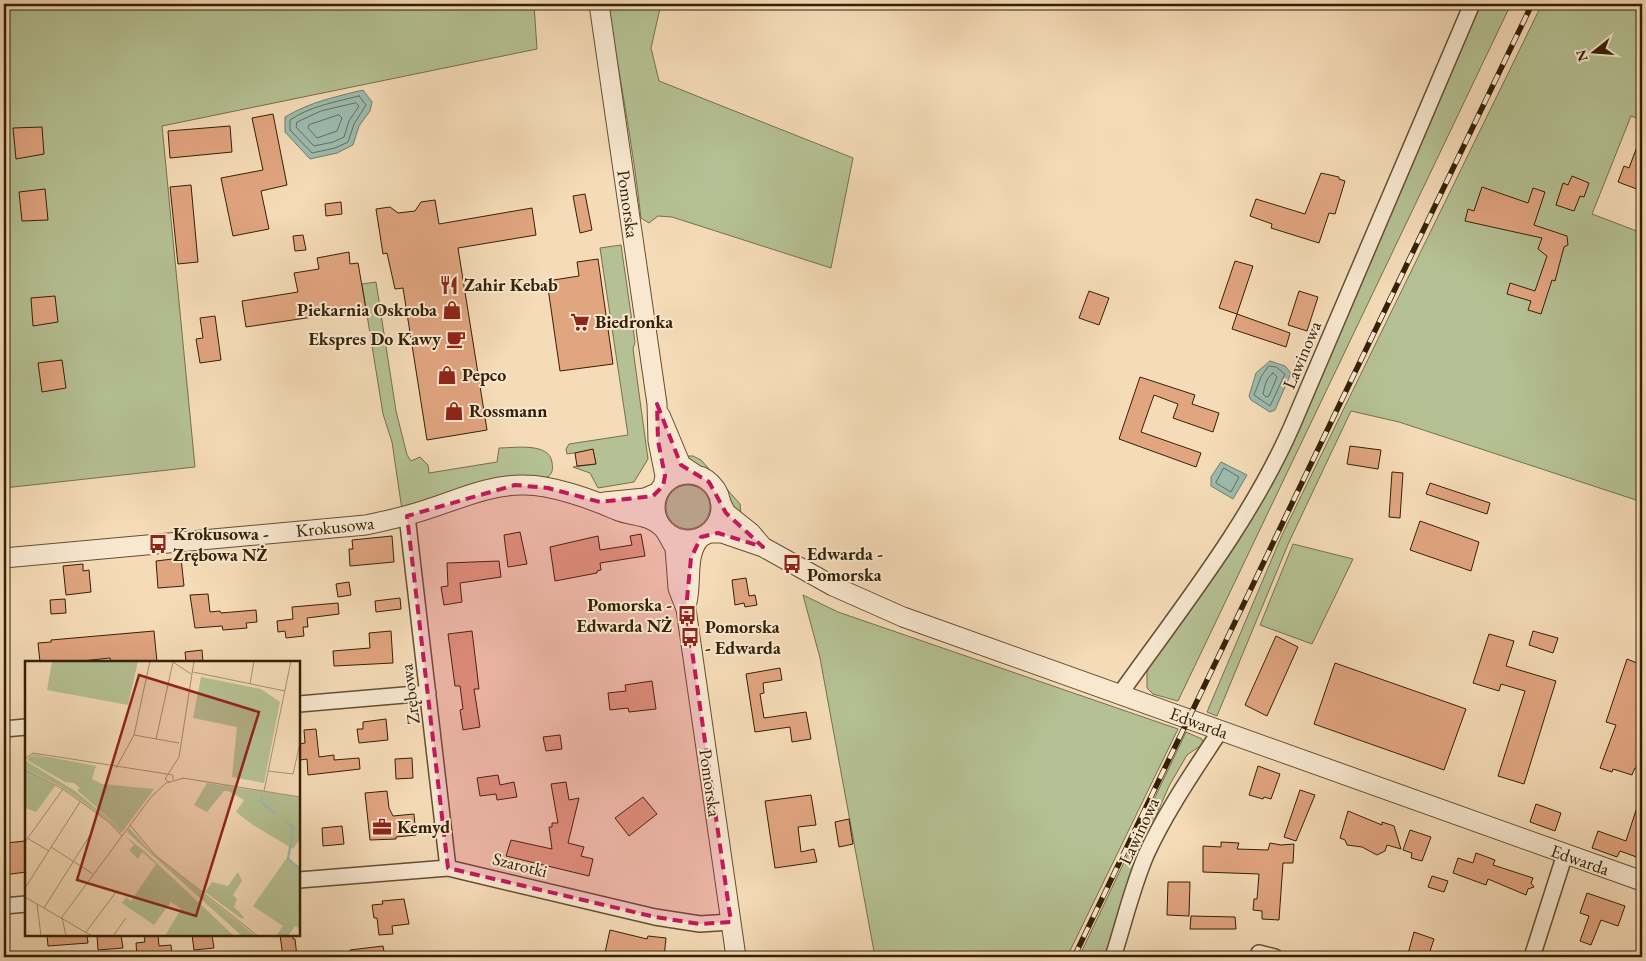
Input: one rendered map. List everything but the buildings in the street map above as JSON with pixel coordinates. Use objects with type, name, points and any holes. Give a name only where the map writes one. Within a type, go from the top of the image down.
[{"type":"street","name":"Pomorska","points":[[600,4],[657,404],[658,441],[665,476],[661,489]]},
{"type":"street","name":"Lawinowa","points":[[1120,694],[1228,542],[1270,472],[1292,426],[1472,4]]},
{"type":"street","name":"Pomorska","points":[[657,404],[682,464],[696,475]]},
{"type":"street","points":[[681,475],[696,475],[709,482],[720,501],[720,515],[704,535],[680,539],[664,530],[655,506],[661,489],[681,475]]},
{"type":"street","name":"Krokusowa","points":[[4,558],[347,527],[407,516],[484,491],[515,485],[543,487],[600,502],[620,511],[651,518],[664,530]]},
{"type":"street","name":"Krokusowa","points":[[600,502],[645,498],[661,489]]},
{"type":"street","name":"Edwarda","points":[[720,501],[726,513],[751,533],[763,547]]},
{"type":"street","name":"Zrębowa","points":[[407,516],[448,868]]},
{"type":"street","name":"Pomorska","points":[[664,530],[675,548],[678,588],[686,609],[736,957]]},
{"type":"street","name":"Edwarda","points":[[704,535],[722,534],[763,547],[833,586],[894,613],[1642,881]]},
{"type":"street","name":"Pomorska","points":[[686,609],[691,558],[695,545],[704,535]]},
{"type":"street","points":[[300,704],[428,693]]},
{"type":"street","points":[[4,729],[25,727]]},
{"type":"street","name":"Lawinowa","points":[[1113,957],[1137,881],[1158,830],[1180,790],[1220,731]]},
{"type":"street","points":[[1532,957],[1565,854]]},
{"type":"street","name":"Szarotki","points":[[300,880],[448,868],[655,917],[700,924],[730,922]]},
{"type":"street","points":[[4,906],[25,904]]},
{"type":"street","points":[[1259,953],[1275,957]]},
{"type":"highlighted area","points":[[657,404],[681,465],[709,482],[726,513],[763,547],[718,533],[701,537],[691,558],[686,609],[731,922],[700,924],[655,917],[448,868],[407,516],[515,485],[548,488],[600,502],[653,496],[663,486],[665,476],[658,441]]},
{"type":"green space","points":[[4,4],[534,4],[537,49],[162,126],[195,467],[4,488]]},
{"type":"green space","points":[[608,4],[661,4],[651,48],[659,81],[853,158],[831,268],[672,217],[658,216],[649,223],[641,218]]},
{"type":"green space","points":[[1479,4],[1511,4],[1178,701],[1153,694],[1147,688],[1147,672],[1152,661],[1239,538]]},
{"type":"green space","points":[[1542,4],[1642,4],[1642,120],[1631,116],[1592,214],[1642,233],[1642,502],[1399,422],[1351,411],[1289,542],[1217,716],[1207,712],[1282,535]]},
{"type":"green space","points":[[621,245],[635,342],[633,349],[648,459],[634,482],[598,488],[590,473],[573,467],[596,464],[593,450],[567,454],[566,449],[569,444],[628,435],[600,248]]},
{"type":"green space","points":[[376,282],[396,411],[407,455],[411,461],[420,457],[428,465],[429,473],[497,462],[499,448],[522,447],[545,451],[552,462],[551,474],[548,477],[402,510],[392,442],[383,414],[362,284]]},
{"type":"green space","points":[[684,456],[693,456],[701,460],[740,504],[741,515],[728,506],[718,482]]},
{"type":"green space","points":[[684,485],[692,485],[704,491],[710,507],[704,523],[692,529],[684,529],[672,523],[666,511],[666,503],[672,491]]},
{"type":"green space","points":[[1293,544],[1353,559],[1312,644],[1260,625]]},
{"type":"green space","points":[[803,595],[838,612],[1178,729],[1067,957],[875,957],[820,658]]},
{"type":"green space","points":[[1186,732],[1202,739],[1203,744],[1187,755],[1169,786],[1134,867],[1106,957],[1079,957]]},
{"type":"water","points":[[363,90],[372,102],[370,111],[359,126],[353,145],[337,153],[310,159],[285,132],[285,117],[294,112],[323,100]]},
{"type":"water","points":[[1270,361],[1285,366],[1291,373],[1275,410],[1270,412],[1251,400],[1249,396],[1256,373]]},
{"type":"water","points":[[1221,462],[1247,475],[1233,499],[1211,486],[1211,477]]},
{"type":"railway","points":[[1074,957],[1532,4]]},
{"type":"place","name":"Zahir Kebab","points":[[449,285]]},
{"type":"place","name":"Piekarnia Oskroba","points":[[452,310]]},
{"type":"place","name":"Biedronka","points":[[580,322]]},
{"type":"place","name":"Ekspres Do Kawy","points":[[456,339]]},
{"type":"place","name":"Pepco","points":[[447,375]]},
{"type":"place","name":"Rossmann","points":[[454,411]]},
{"type":"place","name":"Krokusowa - Zrębowa NŻ","points":[[158,544]]},
{"type":"place","name":"Edwarda - Pomorska","points":[[792,564]]},
{"type":"place","name":"Pomorska - Edwarda NŻ","points":[[687,615]]},
{"type":"place","name":"Pomorska - Edwarda","points":[[690,637]]},
{"type":"place","name":"Kemyd","points":[[382,827]]}]
